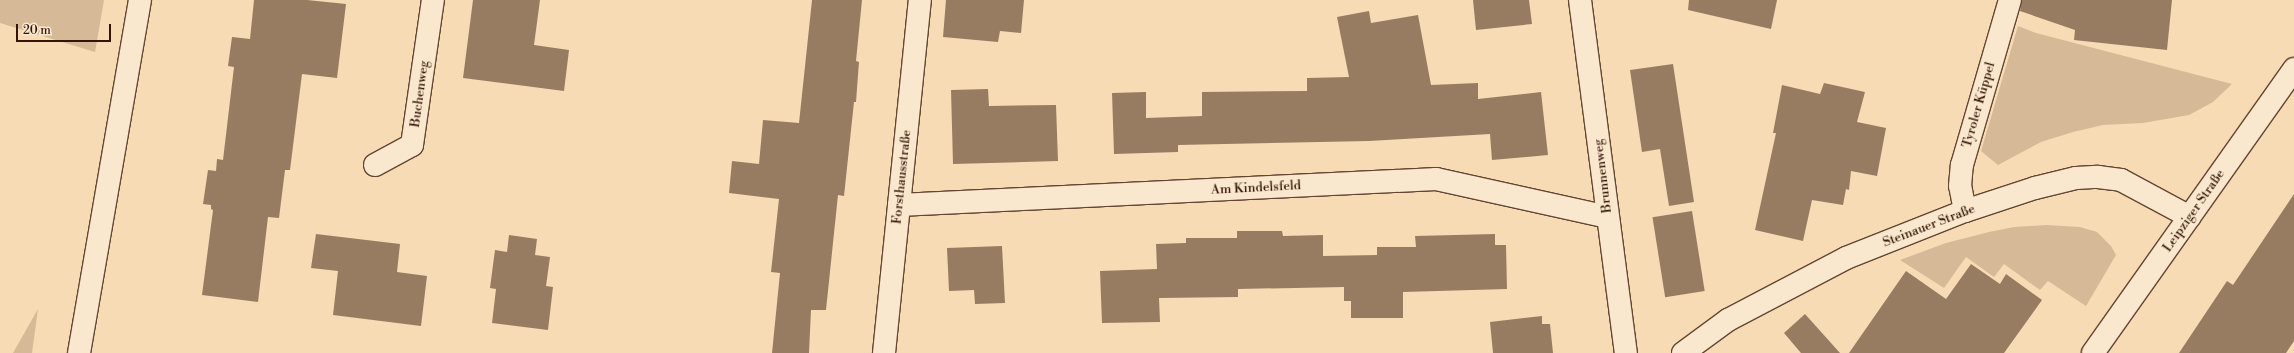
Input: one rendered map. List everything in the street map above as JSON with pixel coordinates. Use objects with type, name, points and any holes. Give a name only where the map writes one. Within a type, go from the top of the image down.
[{"type":"street","points":[[79,353],[140,0]]},
{"type":"street","name":"Buchenweg","points":[[375,165],[412,145],[433,0]]},
{"type":"street","name":"Forsthausstraße","points":[[884,353],[920,0]]},
{"type":"street","name":"Brunnenweg","points":[[1580,0],[1606,188],[1608,218],[1626,353]]},
{"type":"street","name":"Tyroler Küppel","points":[[1965,211],[1960,186],[1962,165],[2010,0]]},
{"type":"street","name":"Leipziger Straße","points":[[2093,353],[2294,69]]},
{"type":"street","name":"Steinauer Straße","points":[[1683,353],[1728,320],[1792,285],[1846,258],[1965,211],[2035,188],[2076,178],[2098,177],[2121,180],[2190,217]]},
{"type":"street","name":"Am Kindelsfeld","points":[[899,205],[1436,179],[1608,218]]},
{"type":"shaded area","points":[[0,0],[104,0],[95,52],[0,23]]},
{"type":"shaded area","points":[[2018,26],[2036,33],[2232,84],[2213,102],[2189,115],[2143,123],[2103,125],[2073,132],[2041,142],[1998,165],[1981,151]]},
{"type":"shaded area","points":[[2046,225],[2080,227],[2097,232],[2111,246],[2116,255],[2086,306],[2048,281],[2040,290],[2004,264],[1994,277],[1966,257],[1944,288],[1900,260],[1946,243],[1989,232],[2014,227]]},
{"type":"shaded area","points":[[38,309],[32,353],[13,353]]},
{"type":"building","points":[[254,0],[307,0],[346,4],[337,78],[302,74],[290,170],[285,170],[279,218],[268,217],[258,302],[202,295],[213,210],[211,209],[211,205],[203,204],[208,170],[216,171],[217,159],[223,160],[234,67],[228,66],[232,37],[250,39]]},
{"type":"building","points":[[473,0],[540,0],[534,45],[569,50],[564,91],[463,78]]},
{"type":"building","points":[[812,0],[862,0],[856,61],[859,62],[856,102],[854,102],[844,196],[838,195],[826,310],[811,310],[809,353],[772,353],[780,273],[771,272],[779,199],[729,193],[732,161],[759,164],[763,120],[799,123]]},
{"type":"building","points":[[946,0],[1024,0],[1021,33],[1000,31],[998,42],[943,37]]},
{"type":"building","points":[[1473,0],[1529,0],[1532,24],[1476,30]]},
{"type":"building","points":[[1689,0],[1777,0],[1771,29],[1688,10]]},
{"type":"building","points":[[2022,0],[2172,0],[2167,50],[2074,40],[2075,30],[2020,11]]},
{"type":"building","points":[[1369,11],[1371,23],[1418,15],[1431,85],[1478,83],[1478,99],[1541,92],[1548,155],[1492,160],[1490,134],[1369,141],[1178,145],[1178,152],[1114,154],[1112,93],[1146,92],[1146,118],[1202,116],[1202,92],[1307,91],[1307,78],[1349,77],[1337,17]]},
{"type":"building","points":[[1673,64],[1694,202],[1669,206],[1660,149],[1642,152],[1630,70]]},
{"type":"building","points":[[1824,83],[1865,92],[1857,122],[1886,128],[1877,176],[1851,171],[1849,190],[1846,189],[1843,205],[1812,200],[1803,241],[1755,230],[1776,133],[1773,133],[1782,85],[1820,94]]},
{"type":"building","points":[[988,89],[989,106],[1056,105],[1058,161],[953,164],[951,90]]},
{"type":"building","points":[[2294,194],[2294,341],[2286,353],[2179,353],[2227,281],[2233,285]]},
{"type":"building","points":[[1692,211],[1705,291],[1665,297],[1652,217]]},
{"type":"building","points":[[1237,231],[1282,231],[1283,236],[1323,235],[1323,256],[1377,255],[1377,247],[1416,247],[1415,236],[1495,234],[1495,245],[1506,245],[1507,289],[1403,292],[1403,318],[1351,318],[1351,301],[1344,301],[1344,287],[1238,289],[1238,297],[1159,298],[1160,322],[1102,323],[1100,271],[1157,269],[1156,244],[1186,243],[1186,238],[1237,238]]},
{"type":"building","points":[[316,234],[400,244],[397,272],[427,276],[421,326],[333,315],[338,271],[311,268]]},
{"type":"building","points":[[509,235],[537,239],[535,255],[550,257],[546,286],[553,287],[548,330],[492,323],[496,289],[490,288],[495,250],[507,252]]},
{"type":"building","points":[[1002,246],[1005,303],[975,304],[974,290],[949,291],[947,248]]},
{"type":"building","points":[[1971,264],[2000,284],[2006,274],[2042,300],[2004,353],[1849,353],[1906,271],[1946,299]]},
{"type":"building","points":[[1805,314],[1840,353],[1801,353],[1784,333]]},
{"type":"building","points":[[1542,316],[1542,324],[1550,324],[1553,353],[1493,353],[1490,322]]}]
